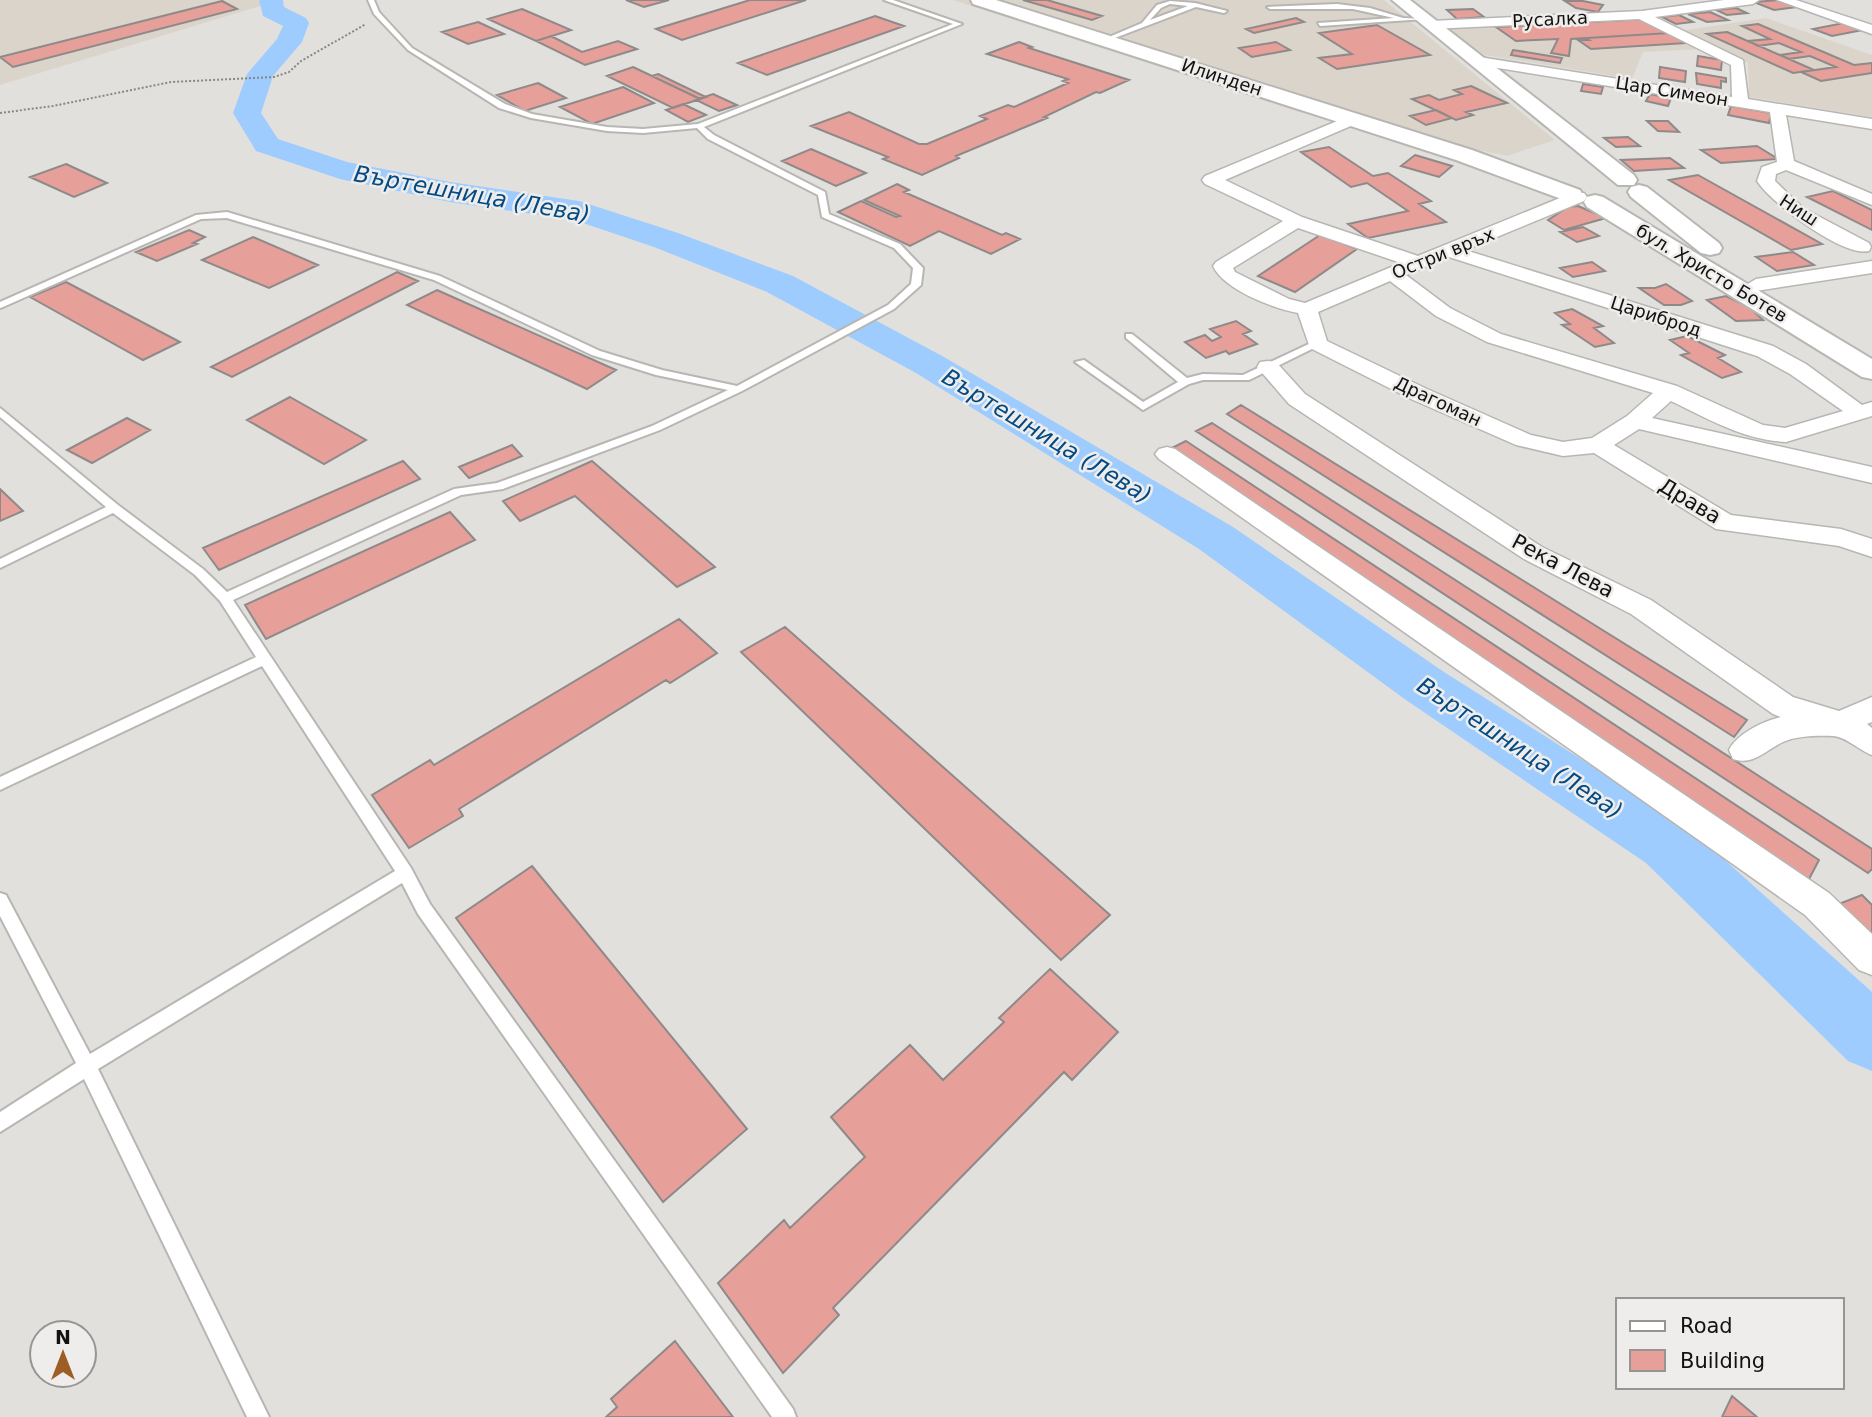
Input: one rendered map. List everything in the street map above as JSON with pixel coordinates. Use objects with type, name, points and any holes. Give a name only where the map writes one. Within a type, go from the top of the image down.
[{"type":"street","name":"Илинден","points":[[979,0],[1464,155],[1578,186]]},
{"type":"street","points":[[1610,0],[1738,63],[1740,102]]},
{"type":"street","name":"Русалка","points":[[1427,22],[1640,15],[1753,0]]},
{"type":"street","points":[[1783,0],[1872,32]]},
{"type":"street","name":"бул. Христо Ботев","points":[[1401,10],[1427,22],[1829,344]]},
{"type":"street","points":[[1853,38],[1872,32]]},
{"type":"street","name":"Цар Симеон","points":[[1473,60],[1872,124]]},
{"type":"street","points":[[1777,108],[1786,164],[1872,200]]},
{"type":"street","points":[[1353,119],[1211,180],[1296,221],[1420,263]]},
{"type":"street","points":[[1578,144],[1589,163],[1578,186]]},
{"type":"street","name":"Ниш","points":[[1786,164],[1768,171],[1766,181],[1774,194],[1792,209],[1862,247]]},
{"type":"street","points":[[1604,173],[1632,186],[1638,199],[1629,203],[1578,186],[1604,173]]},
{"type":"street","name":"бул. Христо Ботев","points":[[1578,186],[1872,371]]},
{"type":"street","name":"Остри връх","points":[[1307,309],[1448,251],[1578,186]]},
{"type":"street","points":[[1296,221],[1223,266],[1227,275],[1283,304],[1307,309],[1317,344]]},
{"type":"street","name":"Цариброд","points":[[1448,251],[1765,351],[1862,408]]},
{"type":"street","points":[[1756,285],[1872,267]]},
{"type":"street","points":[[1393,274],[1443,312],[1494,338],[1669,391],[1756,433],[1786,435],[1862,408]]},
{"type":"street","name":"Драгоман","points":[[1317,344],[1419,394],[1524,440],[1563,449],[1598,445]]},
{"type":"street","name":"Река Лева","points":[[1268,367],[1297,399],[1533,553],[1640,607],[1783,706],[1841,723],[1872,743]]},
{"type":"street","points":[[1598,445],[1635,421],[1669,391]]},
{"type":"street","points":[[1635,421],[1872,475]]},
{"type":"street","name":"Драва","points":[[1598,445],[1725,523],[1841,538],[1872,548]]},
{"type":"street","points":[[1167,454],[1817,904],[1872,958]]},
{"type":"street","points":[[1744,750],[1779,729],[1841,723],[1872,709]]},
{"type":"lane","points":[[371,0],[380,16],[410,49],[502,106],[531,116],[631,131],[699,126],[959,24],[887,0]]},
{"type":"lane","points":[[1144,24],[1155,6],[1160,3],[1175,1],[1224,11]]},
{"type":"lane","points":[[1105,40],[1195,5]]},
{"type":"lane","points":[[1270,8],[1401,10]]},
{"type":"lane","points":[[1320,24],[1401,10]]},
{"type":"lane","points":[[225,598],[458,492],[499,486],[656,428],[891,307],[916,285],[918,268],[897,246],[825,215],[822,194],[710,137],[699,126]]},
{"type":"lane","points":[[0,305],[199,217],[226,215],[437,278],[596,353],[660,373],[738,388]]},
{"type":"lane","points":[[1129,336],[1185,382]]},
{"type":"lane","points":[[1080,362],[1143,407],[1185,382],[1203,377],[1245,378],[1317,344]]},
{"type":"lane","points":[[0,411],[114,508],[199,572],[225,598],[405,873],[424,909],[785,1417]]},
{"type":"lane","points":[[0,564],[114,508]]},
{"type":"lane","points":[[0,784],[264,659]]},
{"type":"lane","points":[[0,1123],[87,1066],[405,873]]},
{"type":"lane","points":[[0,900],[87,1066],[258,1417]]},
{"type":"path","points":[[0,113],[53,106],[171,82],[274,77],[289,72],[301,61],[380,16]]},
{"type":"shaded area","points":[[0,0],[280,0],[0,85]]},
{"type":"shaded area","points":[[953,0],[1384,0],[1555,140],[1507,156],[1299,112]]},
{"type":"shaded area","points":[[1639,18],[1702,49],[1643,52],[1632,79],[1485,55],[1447,29],[1449,27]]},
{"type":"shaded area","points":[[1766,18],[1872,55],[1872,117],[1749,97],[1748,63],[1680,31]]},
{"type":"building","points":[[626,0],[669,0],[644,7]]},
{"type":"building","points":[[750,0],[806,0],[682,40],[656,29]]},
{"type":"building","points":[[1023,0],[1047,0],[1102,16],[1092,20]]},
{"type":"building","points":[[1779,0],[1797,7],[1774,10],[1754,2]]},
{"type":"building","points":[[222,1],[237,9],[13,67],[0,57]]},
{"type":"building","points":[[1565,1],[1603,5],[1598,12],[1576,8]]},
{"type":"building","points":[[1736,8],[1747,13],[1727,15],[1716,10]]},
{"type":"building","points":[[522,9],[571,30],[536,41],[488,19]]},
{"type":"building","points":[[1473,9],[1484,17],[1457,19],[1447,10]]},
{"type":"building","points":[[1710,12],[1728,20],[1707,22],[1688,14]]},
{"type":"building","points":[[1679,15],[1693,22],[1676,24],[1662,17]]},
{"type":"building","points":[[875,16],[904,26],[767,75],[738,63]]},
{"type":"building","points":[[1296,18],[1304,22],[1254,33],[1246,29]]},
{"type":"building","points":[[1646,19],[1670,33],[1571,39],[1569,56],[1551,53],[1558,39],[1516,41],[1496,27]]},
{"type":"building","points":[[478,22],[504,34],[468,44],[442,32]]},
{"type":"building","points":[[1844,23],[1863,30],[1832,36],[1813,29]]},
{"type":"building","points":[[1758,24],[1854,65],[1872,63],[1872,73],[1821,81],[1801,72],[1836,67],[1810,56],[1789,59],[1780,55],[1801,52],[1779,43],[1758,46],[1748,41],[1770,39],[1742,26]]},
{"type":"building","points":[[1377,25],[1430,55],[1337,69],[1319,58],[1352,54],[1319,33]]},
{"type":"building","points":[[1727,32],[1814,70],[1793,73],[1707,34]]},
{"type":"building","points":[[1670,33],[1687,43],[1591,49],[1578,40],[1589,40],[1586,38]]},
{"type":"building","points":[[551,36],[582,52],[618,41],[637,49],[585,65],[536,41]]},
{"type":"building","points":[[1019,42],[1032,47],[1029,48],[1129,80],[1100,93],[1096,92],[1044,117],[1047,118],[956,156],[959,158],[922,175],[883,159],[888,157],[811,126],[849,112],[919,144],[927,144],[987,119],[980,116],[1008,105],[1014,107],[1068,83],[1063,81],[1068,79],[987,54]]},
{"type":"building","points":[[1276,42],[1290,50],[1252,57],[1239,48]]},
{"type":"building","points":[[1513,50],[1562,58],[1560,63],[1511,55]]},
{"type":"building","points":[[1698,56],[1722,60],[1721,70],[1697,66]]},
{"type":"building","points":[[633,67],[700,99],[673,108],[607,76]]},
{"type":"building","points":[[1660,67],[1686,71],[1685,82],[1659,78]]},
{"type":"building","points":[[1696,73],[1726,78],[1726,82],[1721,81],[1721,88],[1697,84]]},
{"type":"building","points":[[658,74],[706,97],[700,99],[652,76]]},
{"type":"building","points":[[538,83],[566,98],[525,111],[497,95]]},
{"type":"building","points":[[1583,84],[1603,87],[1601,94],[1581,91]]},
{"type":"building","points":[[1471,86],[1507,103],[1466,112],[1473,115],[1456,120],[1412,99],[1429,95],[1439,100],[1462,94],[1454,90]]},
{"type":"building","points":[[623,87],[654,103],[592,124],[560,107]]},
{"type":"building","points":[[713,94],[737,105],[719,111],[696,100]]},
{"type":"building","points":[[1650,94],[1671,98],[1668,106],[1646,101]]},
{"type":"building","points":[[683,104],[706,115],[688,122],[666,110]]},
{"type":"building","points":[[1731,106],[1771,113],[1769,123],[1728,115]]},
{"type":"building","points":[[1436,110],[1452,118],[1426,125],[1410,116]]},
{"type":"building","points":[[1647,121],[1668,121],[1679,132],[1658,131]]},
{"type":"building","points":[[1628,137],[1640,146],[1616,147],[1604,138]]},
{"type":"building","points":[[1757,146],[1778,159],[1721,163],[1701,150]]},
{"type":"building","points":[[1329,147],[1373,176],[1388,173],[1431,201],[1419,204],[1446,222],[1368,238],[1348,224],[1408,211],[1367,183],[1351,187],[1301,152]]},
{"type":"building","points":[[811,149],[866,173],[836,186],[782,161]]},
{"type":"building","points":[[1415,155],[1452,166],[1439,177],[1401,166]]},
{"type":"building","points":[[1670,158],[1684,168],[1634,171],[1621,160]]},
{"type":"building","points":[[66,164],[107,183],[74,197],[30,177]]},
{"type":"building","points":[[1698,175],[1822,244],[1791,250],[1669,180]]},
{"type":"building","points":[[897,184],[909,190],[904,192],[1002,235],[1006,233],[1020,239],[991,254],[939,231],[910,246],[838,212],[861,201],[896,217],[900,216],[864,200]]},
{"type":"building","points":[[1833,191],[1872,210],[1872,230],[1807,197]]},
{"type":"building","points":[[1578,206],[1606,218],[1564,230],[1548,220],[1568,207]]},
{"type":"building","points":[[1583,227],[1599,236],[1577,242],[1560,232]]},
{"type":"building","points":[[189,230],[205,237],[193,243],[197,244],[157,261],[136,252]]},
{"type":"building","points":[[1320,235],[1357,249],[1295,292],[1258,276]]},
{"type":"building","points":[[253,237],[318,265],[269,288],[202,260]]},
{"type":"building","points":[[1793,252],[1814,265],[1777,271],[1756,257]]},
{"type":"building","points":[[1592,262],[1605,271],[1573,277],[1560,268]]},
{"type":"building","points":[[397,272],[418,281],[232,377],[211,367]]},
{"type":"building","points":[[66,282],[180,342],[143,360],[30,297]]},
{"type":"building","points":[[1666,284],[1692,301],[1681,305],[1664,305],[1639,288],[1655,288]]},
{"type":"building","points":[[437,290],[616,370],[587,389],[407,305]]},
{"type":"building","points":[[1726,296],[1749,307],[1763,320],[1736,321],[1707,300]]},
{"type":"building","points":[[1572,309],[1603,326],[1594,328],[1614,343],[1595,347],[1562,325],[1570,324],[1555,313]]},
{"type":"building","points":[[1236,321],[1251,331],[1243,334],[1257,344],[1229,354],[1226,351],[1206,358],[1185,342],[1205,335],[1212,341],[1221,337],[1210,329]]},
{"type":"building","points":[[1687,336],[1725,355],[1718,358],[1741,372],[1722,378],[1681,355],[1689,353],[1670,340]]},
{"type":"building","points":[[290,397],[366,440],[324,464],[247,420]]},
{"type":"building","points":[[1241,405],[1747,720],[1734,737],[1227,414]]},
{"type":"building","points":[[127,418],[150,430],[92,463],[67,450]]},
{"type":"building","points":[[1212,423],[1872,849],[1872,869],[1868,873],[1196,431]]},
{"type":"building","points":[[1186,441],[1819,860],[1808,881],[1168,450]]},
{"type":"building","points":[[512,445],[522,456],[469,478],[459,467]]},
{"type":"building","points":[[403,461],[420,479],[219,570],[203,548]]},
{"type":"building","points":[[592,461],[715,567],[677,587],[575,496],[520,521],[503,501]]},
{"type":"building","points":[[0,489],[23,511],[0,521]]},
{"type":"building","points":[[450,512],[475,540],[266,639],[245,605]]},
{"type":"building","points":[[679,619],[717,653],[670,683],[666,680],[459,809],[463,816],[409,848],[372,795],[430,760],[434,765]]},
{"type":"building","points":[[785,627],[1110,915],[1061,960],[741,652]]},
{"type":"building","points":[[532,866],[747,1129],[663,1202],[456,918]]},
{"type":"building","points":[[1862,895],[1872,905],[1872,940],[1836,905]]},
{"type":"building","points":[[1050,969],[1118,1032],[1072,1080],[1064,1072],[833,1308],[839,1315],[783,1373],[718,1283],[784,1220],[790,1228],[865,1157],[831,1117],[910,1045],[943,1080],[1004,1022],[999,1018]]},
{"type":"building","points":[[675,1341],[733,1417],[606,1417],[617,1407],[611,1399]]},
{"type":"building","points":[[1732,1396],[1757,1417],[1722,1417]]},
{"type":"waterway","name":"Въртешница (Лева)","points":[[271,0],[272,11],[297,23],[289,42],[260,74],[247,113],[267,145],[340,170],[450,192],[579,211],[666,240],[780,284],[930,365],[1216,538],[1425,686],[1667,845],[1872,1037]]}]
